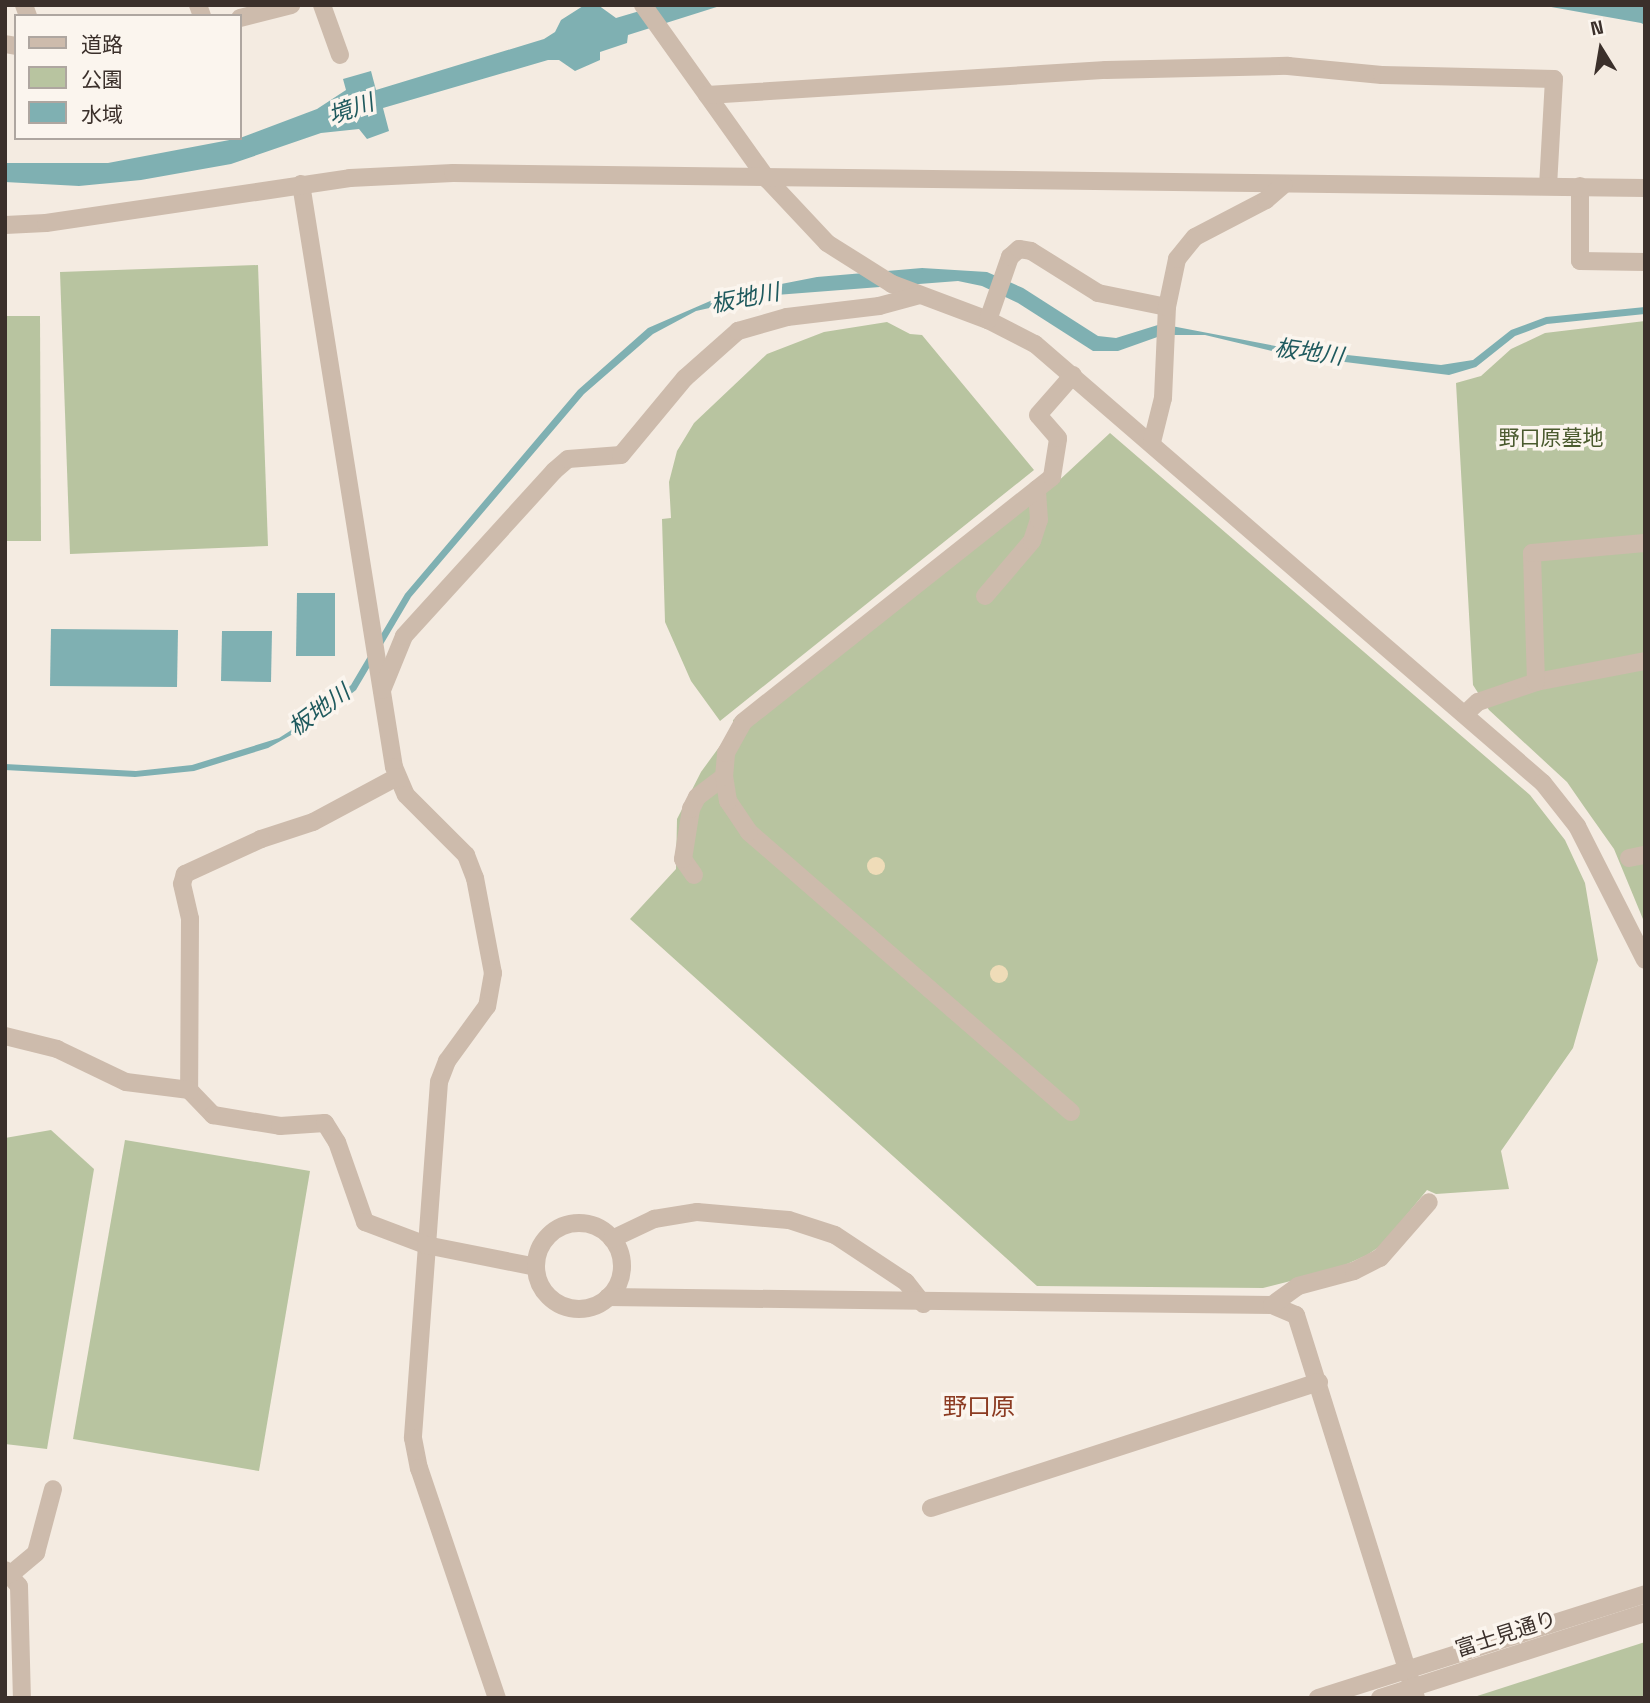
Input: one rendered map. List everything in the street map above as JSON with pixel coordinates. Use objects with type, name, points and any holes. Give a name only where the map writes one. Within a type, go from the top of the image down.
[{"type":"street","points":[[242,17],[291,5]]},
{"type":"street","points":[[322,5],[340,55]]},
{"type":"street","points":[[643,5],[768,179],[795,213],[836,250],[879,277],[920,295],[990,313],[1035,344],[1466,713],[1569,814],[1645,960]]},
{"type":"street","points":[[706,94],[1106,70],[1289,66],[1382,75],[1554,79],[1548,185]]},
{"type":"street","points":[[5,225],[46,223],[301,184],[453,173],[1515,189],[1548,185],[1645,188]]},
{"type":"street","points":[[301,184],[397,777],[406,795],[460,845],[471,865],[493,980],[487,1006],[441,1074],[413,1438],[419,1468],[497,1698]]},
{"type":"street","points":[[1152,442],[1163,398],[1166,314],[1171,275],[1186,245],[1283,185]]},
{"type":"street","points":[[1580,186],[1580,261],[1645,262]]},
{"type":"street","points":[[990,313],[1013,252],[1026,250],[1098,293],[1166,314]]},
{"type":"street","points":[[382,690],[404,636],[554,471],[568,459],[621,455],[685,378],[738,331],[787,317],[880,306],[920,295]]},
{"type":"street","points":[[1071,1112],[749,832],[728,801],[724,777],[730,742],[743,722],[1052,477],[1058,438],[1038,415],[1073,375]]},
{"type":"street","points":[[985,596],[1032,541],[1039,520],[1037,489]]},
{"type":"street","points":[[1536,682],[1532,552],[1645,543]]},
{"type":"street","points":[[1466,713],[1478,702],[1536,682],[1645,661]]},
{"type":"street","points":[[189,1090],[190,919],[182,884],[185,874],[261,839],[313,822],[397,777]]},
{"type":"street","points":[[694,875],[683,859],[691,809],[697,797],[724,777]]},
{"type":"street","points":[[5,1036],[57,1049],[126,1082],[189,1090],[213,1115],[281,1126],[325,1123],[337,1142],[365,1222],[426,1245],[536,1267]]},
{"type":"street","points":[[1272,1305],[1298,1286],[1354,1271],[1380,1258],[1429,1202]]},
{"type":"street","points":[[612,1239],[654,1219],[696,1212],[789,1220],[835,1235],[906,1282],[923,1304]]},
{"type":"street","points":[[587,1224],[612,1239],[622,1262],[616,1287],[608,1297],[589,1307],[567,1307],[543,1291],[536,1267],[539,1249],[559,1228],[587,1224]]},
{"type":"street","points":[[608,1297],[923,1304],[1272,1305],[1296,1315],[1414,1693]]},
{"type":"street","points":[[931,1508],[1319,1382]]},
{"type":"street","points":[[22,1698],[13,1644],[19,1586],[8,1572],[36,1553],[53,1489]]},
{"type":"street","points":[[1318,1698],[1645,1594]]},
{"type":"street","name":"富士見通り","points":[[1380,1698],[1414,1693],[1645,1613]]},
{"type":"green space","points":[[258,265],[268,546],[70,554],[60,272]]},
{"type":"green space","points":[[5,316],[40,316],[41,541],[5,541]]},
{"type":"green space","name":"野口原墓地","points":[[1645,321],[1645,924],[1614,849],[1567,782],[1489,710],[1473,685],[1456,383],[1481,376],[1511,349],[1545,333]]},
{"type":"green space","points":[[887,322],[910,334],[922,335],[1034,470],[720,721],[691,681],[665,622],[662,519],[671,518],[669,482],[677,451],[694,423],[767,354],[824,332]]},
{"type":"green space","points":[[1110,433],[1530,795],[1565,840],[1585,883],[1598,960],[1573,1048],[1501,1151],[1509,1189],[1436,1194],[1427,1190],[1382,1245],[1367,1255],[1334,1270],[1263,1288],[1037,1286],[630,919],[676,869],[677,819],[701,772],[733,728],[733,720],[1042,477],[1053,486]]},
{"type":"green space","points":[[51,1130],[94,1169],[47,1449],[5,1444],[5,1138]]},
{"type":"green space","points":[[125,1140],[310,1171],[259,1471],[73,1439]]},
{"type":"green space","points":[[1645,1642],[1645,1698],[1471,1698]]},
{"type":"sand","points":[[876,857],[882,860],[885,866],[882,872],[876,875],[870,872],[867,866],[870,860]]},
{"type":"sand","points":[[999,965],[1005,968],[1008,974],[1005,980],[999,983],[993,980],[990,974],[993,968]]},
{"type":"water","name":"境川","points":[[598,5],[616,18],[660,5],[723,5],[628,35],[627,43],[600,52],[600,60],[575,71],[559,60],[548,60],[383,108],[389,131],[367,139],[359,129],[321,133],[231,164],[141,180],[79,186],[5,182],[5,163],[108,163],[229,140],[242,140],[242,137],[317,109],[346,90],[343,79],[371,71],[376,90],[544,39],[555,32],[561,20],[583,6]]},
{"type":"water","points":[[1540,5],[1645,5],[1645,25],[1641,23]]},
{"type":"water","name":"板地川","points":[[922,268],[987,272],[1023,288],[1098,336],[1116,338],[1161,324],[1291,349],[1441,365],[1473,360],[1511,330],[1546,317],[1645,307],[1645,314],[1547,324],[1515,336],[1476,367],[1449,375],[1289,355],[1205,335],[1163,335],[1118,351],[1093,351],[1018,303],[982,286],[958,281],[763,296],[696,311],[653,334],[584,394],[411,597],[356,690],[318,720],[268,748],[194,771],[135,777],[5,770],[5,764],[136,771],[192,765],[279,738],[329,706],[351,685],[405,594],[578,390],[648,328],[724,295],[817,277]]},
{"type":"water","points":[[297,593],[335,593],[335,656],[296,656]]},
{"type":"water","points":[[51,629],[178,630],[177,687],[50,686]]},
{"type":"water","points":[[222,631],[272,631],[271,682],[221,681]]},
{"type":"district","name":"野口原","points":[[979,1407]]}]
